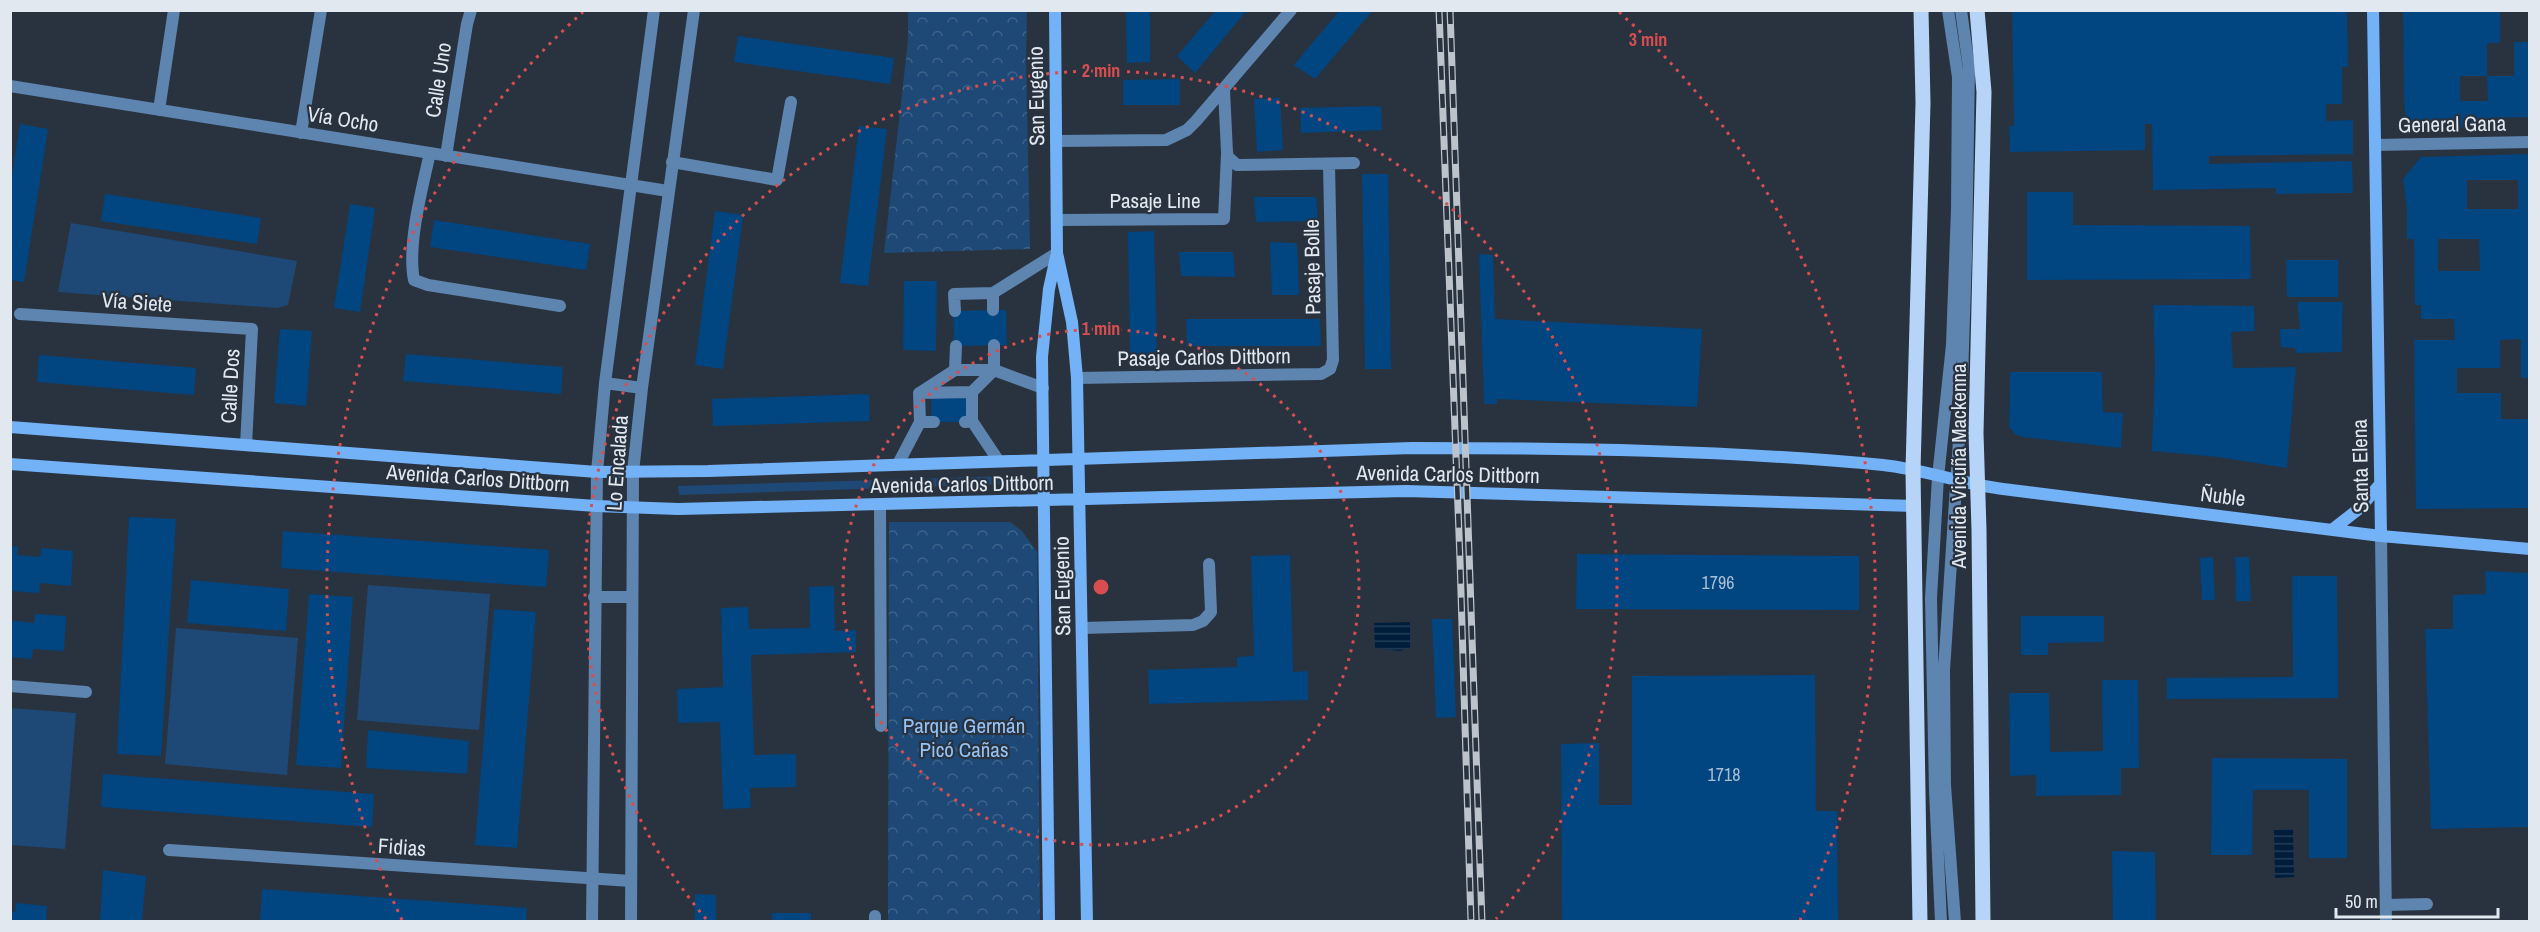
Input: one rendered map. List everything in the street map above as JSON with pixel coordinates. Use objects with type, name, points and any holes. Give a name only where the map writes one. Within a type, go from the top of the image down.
[{"type":"main road","name":"San Eugenio","points":[[1049,921],[1043,388],[1044,326],[1057,253],[1055,10]]},
{"type":"main road","name":"Avenida Vicuña Mackenna","points":[[1920,921],[1914,470],[1923,103],[1921,10]]},
{"type":"main road","name":"Avenida Vicuña Mackenna","points":[[1977,10],[1984,92],[1976,433],[1983,921]]},
{"type":"main road","name":"Santa Elena","points":[[2373,10],[2381,536]]},
{"type":"main road","name":"San Eugenio","points":[[1057,253],[1072,322],[1077,378],[1087,921]]},
{"type":"main road","name":"Avenida Carlos Dittborn","points":[[10,427],[597,472],[1412,448],[1524,448],[1732,455],[1885,465],[1914,470]]},
{"type":"main road","name":"Avenida Carlos Dittborn","points":[[10,464],[596,506],[714,510],[1406,491],[1780,500],[1915,506]]},
{"type":"main road","name":"Ñuble","points":[[1914,470],[1977,486],[2381,536],[2529,549]]},
{"type":"main road","points":[[2333,529],[2360,508],[2380,484]]},
{"type":"street","points":[[159,110],[174,10]]},
{"type":"street","points":[[301,132],[321,10]]},
{"type":"street","name":"Calle Uno","points":[[446,156],[471,10]]},
{"type":"street","name":"Lo Encalada","points":[[592,921],[597,472],[605,383],[654,10]]},
{"type":"street","name":"Lo Encalada","points":[[631,921],[633,472],[668,191],[694,10]]},
{"type":"street","points":[[1056,141],[1166,140],[1188,130],[1291,10]]},
{"type":"street","points":[[1941,921],[1931,598],[1938,477],[1952,345],[1957,209],[1958,77],[1948,10]]},
{"type":"street","points":[[1955,921],[1945,785],[1944,670],[1956,481],[1966,255],[1969,68],[1961,10]]},
{"type":"street","name":"Vía Ocho","points":[[10,86],[668,191]]},
{"type":"street","name":"Pasaje Line","points":[[1057,220],[1224,219],[1227,154],[1224,90]]},
{"type":"street","points":[[672,162],[777,180],[791,102]]},
{"type":"street","name":"General Gana","points":[[2375,145],[2529,142]]},
{"type":"street","points":[[430,153],[411,266],[414,280],[428,285],[560,306]]},
{"type":"street","points":[[1227,154],[1232,162],[1244,167],[1354,163]]},
{"type":"street","name":"Pasaje Bolle","points":[[1329,164],[1333,360],[1330,369]]},
{"type":"street","points":[[955,311],[954,294],[993,293],[1057,253]]},
{"type":"street","points":[[993,293],[993,310]]},
{"type":"street","name":"Vía Siete","points":[[20,314],[252,329]]},
{"type":"street","name":"Calle Dos","points":[[246,445],[252,329]]},
{"type":"street","points":[[994,345],[994,370],[972,392],[968,422],[998,460]]},
{"type":"street","points":[[955,370],[956,346]]},
{"type":"street","name":"Pasaje Carlos Dittborn","points":[[1077,378],[1322,374],[1330,369]]},
{"type":"street","points":[[920,393],[955,370],[994,370],[1043,388]]},
{"type":"street","points":[[605,383],[642,388]]},
{"type":"street","points":[[920,393],[972,392]]},
{"type":"street","points":[[898,464],[920,422],[920,393]]},
{"type":"street","points":[[920,422],[934,422]]},
{"type":"street","points":[[880,505],[880,726]]},
{"type":"street","points":[[1915,506],[1935,514]]},
{"type":"street","name":"Santa Elena","points":[[2381,536],[2386,921]]},
{"type":"street","points":[[1082,627],[1193,625],[1203,621],[1211,612],[1209,564]]},
{"type":"street","points":[[594,597],[632,597]]},
{"type":"street","points":[[10,686],[86,692]]},
{"type":"street","name":"Fidias","points":[[169,850],[631,881]]},
{"type":"street","points":[[2386,905],[2427,904]]},
{"type":"green space","points":[[908,11],[1027,11],[1030,249],[884,253],[908,41]]},
{"type":"green space","points":[[71,223],[297,261],[288,305],[277,308],[58,292]]},
{"type":"green space","points":[[1009,476],[1009,484],[679,495],[678,486]]},
{"type":"green space","name":"Parque Germán Picó Cañas","points":[[889,522],[1010,522],[1022,531],[1037,552],[1040,921],[888,921]]},
{"type":"green space","points":[[368,585],[490,594],[479,730],[357,720]]},
{"type":"green space","points":[[176,628],[298,638],[287,775],[165,764]]},
{"type":"green space","points":[[10,708],[76,713],[65,849],[11,845]]},
{"type":"shaded area","points":[[1410,622],[1410,648],[1400,651],[1375,648],[1374,623]]},
{"type":"shaded area","points":[[2293,829],[2294,877],[2275,878],[2274,830]]},
{"type":"building","points":[[1126,10],[1150,10],[1150,62],[1127,63]]},
{"type":"building","points":[[1216,10],[1247,10],[1195,73],[1177,56]]},
{"type":"building","points":[[1340,10],[1373,10],[1315,79],[1294,65]]},
{"type":"building","points":[[2012,10],[2347,10],[2348,67],[2342,67],[2342,104],[2326,104],[2326,121],[2353,120],[2353,154],[2209,156],[2209,164],[2352,161],[2353,193],[2276,194],[2276,188],[2153,190],[2152,124],[2145,124],[2145,150],[2010,152],[2009,126],[2014,126]]},
{"type":"building","points":[[2403,10],[2500,10],[2500,43],[2487,43],[2487,76],[2514,76],[2514,42],[2529,42],[2529,117],[2488,118],[2488,127],[2416,128],[2406,120]],"holes":[[[2460,76],[2487,76],[2488,101],[2460,101]]]},
{"type":"building","points":[[738,36],[894,58],[890,84],[734,62]]},
{"type":"building","points":[[1180,79],[1180,105],[1123,105],[1123,80]]},
{"type":"building","points":[[1280,98],[1283,150],[1257,152],[1254,99]]},
{"type":"building","points":[[1381,106],[1382,130],[1301,133],[1300,108]]},
{"type":"building","points":[[20,124],[48,129],[24,282],[10,280],[10,186]]},
{"type":"building","points":[[859,126],[887,129],[868,286],[840,283]]},
{"type":"building","points":[[2529,154],[2529,378],[2521,378],[2521,339],[2500,340],[2500,368],[2457,368],[2457,393],[2501,393],[2501,419],[2529,419],[2529,508],[2416,509],[2414,340],[2455,340],[2454,319],[2421,319],[2421,305],[2415,305],[2414,239],[2407,239],[2407,210],[2403,179],[2421,157]],"holes":[[[2467,180],[2518,180],[2518,209],[2467,209]],[[2438,239],[2479,239],[2480,271],[2438,271]]]},
{"type":"building","points":[[1362,174],[1388,174],[1391,369],[1365,369]]},
{"type":"building","points":[[2027,192],[2073,192],[2073,225],[2250,226],[2251,279],[2027,280]]},
{"type":"building","points":[[105,194],[261,218],[257,244],[101,221]]},
{"type":"building","points":[[1254,197],[1316,197],[1318,221],[1256,222]]},
{"type":"building","points":[[350,204],[375,208],[360,312],[334,308]]},
{"type":"building","points":[[715,211],[743,215],[723,369],[695,365]]},
{"type":"building","points":[[434,220],[590,244],[586,270],[430,247]]},
{"type":"building","points":[[1154,231],[1157,356],[1130,356],[1128,232]]},
{"type":"building","points":[[1270,242],[1297,243],[1299,295],[1272,295]]},
{"type":"building","points":[[1179,252],[1233,252],[1235,277],[1181,276]]},
{"type":"building","points":[[1479,254],[1493,255],[1495,319],[1702,329],[1697,407],[1497,399],[1497,404],[1484,404]]},
{"type":"building","points":[[2286,260],[2338,260],[2338,297],[2287,297]]},
{"type":"building","points":[[904,281],[937,281],[936,351],[903,350]]},
{"type":"building","points":[[2297,302],[2343,302],[2342,352],[2296,353],[2295,348],[2281,347],[2280,329],[2300,329]]},
{"type":"building","points":[[2153,305],[2254,306],[2255,331],[2231,332],[2233,368],[2296,367],[2287,468],[2218,457],[2152,451],[2155,366]]},
{"type":"building","points":[[1006,310],[1007,345],[954,346],[953,311]]},
{"type":"building","points":[[1186,319],[1320,319],[1321,346],[1187,346]]},
{"type":"building","points":[[280,329],[312,331],[306,406],[274,403]]},
{"type":"building","points":[[406,354],[563,367],[561,394],[403,381]]},
{"type":"building","points":[[39,355],[196,368],[194,395],[37,382]]},
{"type":"building","points":[[2010,372],[2102,372],[2103,412],[2123,413],[2121,448],[2023,437],[2015,434],[2009,427]]},
{"type":"building","points":[[967,393],[968,422],[931,422],[931,394]]},
{"type":"building","points":[[869,394],[870,421],[713,426],[712,399]]},
{"type":"building","points":[[129,517],[176,519],[161,756],[117,754]]},
{"type":"building","points":[[283,531],[549,550],[546,587],[281,568]]},
{"type":"building","points":[[10,546],[18,547],[17,555],[40,557],[42,548],[73,551],[71,586],[40,583],[39,593],[10,591]]},
{"type":"building","points":[[1577,554],[1859,556],[1859,610],[1576,609]]},
{"type":"building","points":[[1290,555],[1293,672],[1308,671],[1308,700],[1149,704],[1148,670],[1237,667],[1237,657],[1254,656],[1251,556]]},
{"type":"building","points":[[2213,557],[2215,600],[2202,600],[2200,558]]},
{"type":"building","points":[[2235,557],[2249,557],[2251,601],[2236,601]]},
{"type":"building","points":[[2485,571],[2529,573],[2529,827],[2431,829],[2425,629],[2453,629],[2453,595],[2486,594]]},
{"type":"building","points":[[2292,576],[2337,576],[2338,698],[2167,699],[2167,678],[2293,677]]},
{"type":"building","points":[[191,580],[289,589],[286,631],[187,623]]},
{"type":"building","points":[[834,586],[835,631],[856,630],[856,652],[751,655],[754,755],[796,754],[796,787],[750,788],[751,808],[723,809],[720,722],[678,723],[677,689],[723,687],[721,608],[748,607],[749,629],[810,628],[809,587]]},
{"type":"building","points":[[309,594],[353,597],[341,768],[296,765]]},
{"type":"building","points":[[494,609],[536,612],[517,848],[475,845]]},
{"type":"building","points":[[35,614],[66,616],[64,651],[33,649],[32,659],[10,657],[10,620],[34,623]]},
{"type":"building","points":[[2021,616],[2104,616],[2104,642],[2048,643],[2048,655],[2021,655]]},
{"type":"building","points":[[1432,619],[1452,619],[1456,717],[1436,718]]},
{"type":"building","points":[[1815,675],[1816,811],[1837,811],[1838,921],[1562,921],[1561,744],[1599,743],[1599,805],[1632,805],[1632,676]]},
{"type":"building","points":[[2102,680],[2138,680],[2139,768],[2121,768],[2121,795],[2036,796],[2036,775],[2010,776],[2009,693],[2049,693],[2050,752],[2103,751]]},
{"type":"building","points":[[368,730],[469,741],[467,774],[366,768]]},
{"type":"building","points":[[2212,758],[2347,759],[2347,858],[2309,858],[2309,790],[2253,790],[2252,855],[2211,855]]},
{"type":"building","points":[[103,774],[374,794],[372,827],[101,807]]},
{"type":"building","points":[[2112,851],[2155,852],[2156,921],[2113,921]]},
{"type":"building","points":[[103,870],[146,876],[142,921],[100,921]]},
{"type":"building","points":[[262,889],[527,908],[526,921],[260,921]]},
{"type":"building","points":[[695,894],[716,895],[716,921],[695,921]]},
{"type":"building","points":[[16,903],[47,906],[46,921],[10,921],[10,912],[15,912]]},
{"type":"building","points":[[772,913],[811,913],[811,921],[772,921]]},
{"type":"railway","points":[[1439,10],[1471,922]]},
{"type":"railway","points":[[1450,10],[1482,922]]}]
